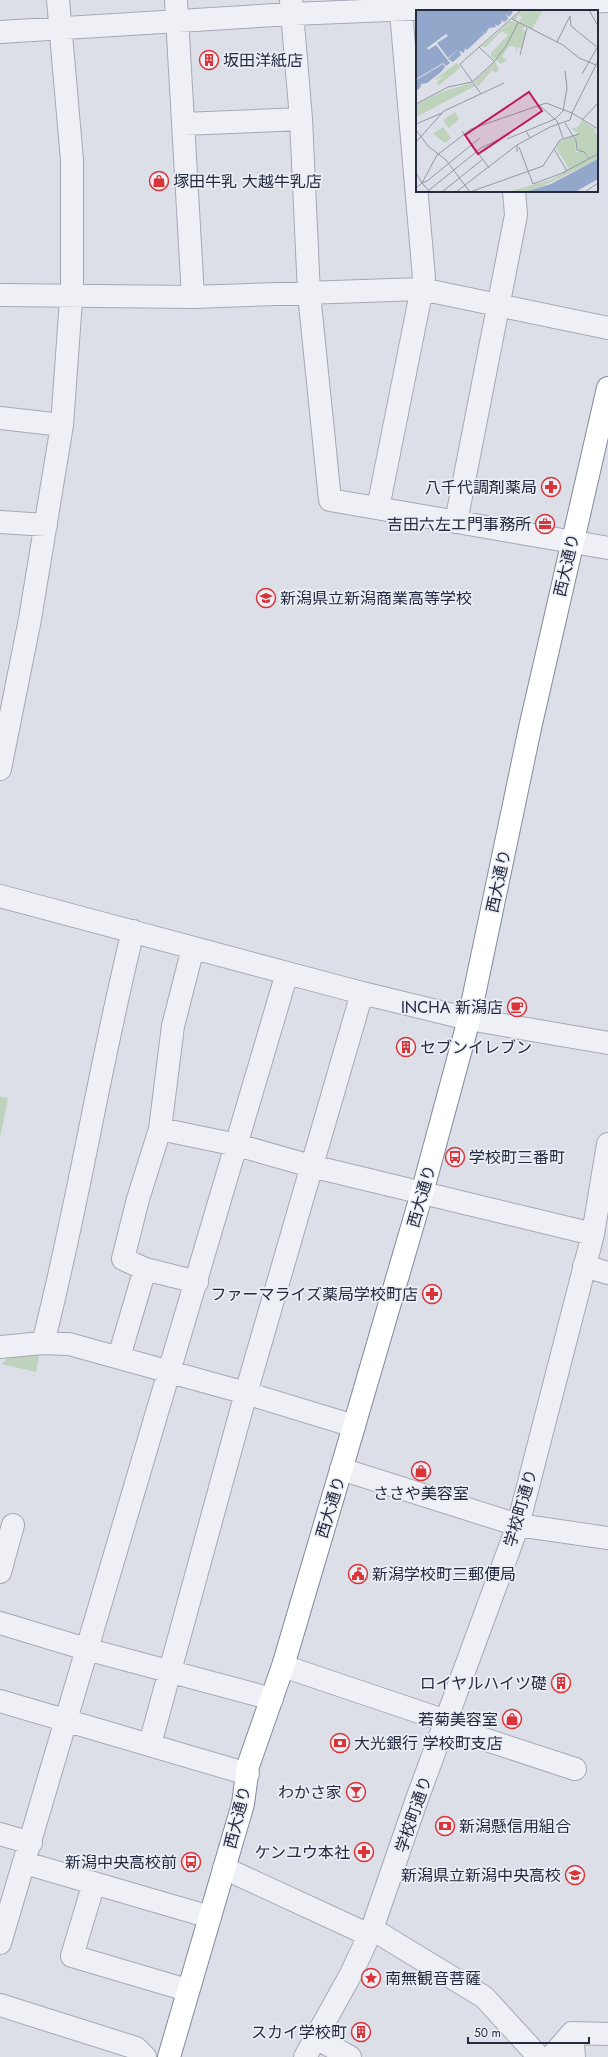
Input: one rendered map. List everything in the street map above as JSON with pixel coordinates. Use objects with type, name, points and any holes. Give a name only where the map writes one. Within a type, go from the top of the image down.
[{"type":"highway","name":"西大通り","points":[[169,2057],[187,1990],[210,1918],[243,1804],[248,1766],[283,1666],[342,1469],[422,1193],[469,1019],[530,728],[608,388]]},
{"type":"highway","name":"西大通り","points":[[154,2057],[187,1990]]},
{"type":"street","points":[[0,769],[30,619],[62,426],[72,296],[72,160],[58,0]]},
{"type":"street","points":[[176,0],[193,297]]},
{"type":"street","points":[[0,32],[177,22],[291,7],[400,5],[500,6],[608,1]]},
{"type":"street","points":[[400,5],[416,187]]},
{"type":"street","points":[[291,7],[301,119],[310,294],[330,500],[608,548]]},
{"type":"street","points":[[183,124],[301,119]]},
{"type":"street","points":[[378,508],[424,278],[416,192]]},
{"type":"street","points":[[456,522],[516,215],[514,192]]},
{"type":"street","points":[[0,295],[193,297],[421,289],[608,328]]},
{"type":"street","points":[[0,418],[62,426]]},
{"type":"street","points":[[0,522],[46,525]]},
{"type":"street","points":[[0,896],[362,993],[469,1019],[608,1043]]},
{"type":"street","points":[[43,1343],[59,1278],[113,1011],[132,931]]},
{"type":"street","points":[[193,948],[173,1026],[160,1129],[138,1199],[123,1259],[145,1269],[197,1282]]},
{"type":"street","points":[[0,1943],[28,1853],[86,1648],[197,1282],[287,973]]},
{"type":"street","points":[[150,1744],[246,1392],[362,993]]},
{"type":"street","points":[[160,1129],[237,1145],[311,1166],[593,1234]]},
{"type":"street","name":"学校町通り","points":[[305,2057],[351,1974],[370,1932],[518,1525],[593,1234],[607,1157]]},
{"type":"street","points":[[584,1266],[608,1273]]},
{"type":"street","points":[[119,1357],[145,1269]]},
{"type":"street","points":[[0,1347],[43,1343],[69,1344],[246,1392],[354,1426]]},
{"type":"street","points":[[342,1469],[518,1525],[608,1538]]},
{"type":"street","points":[[0,1572],[13,1525]]},
{"type":"street","points":[[0,1623],[272,1699]]},
{"type":"street","points":[[283,1666],[575,1769]]},
{"type":"street","points":[[0,1701],[248,1774]]},
{"type":"street","points":[[0,1834],[28,1853],[94,1883],[210,1918]]},
{"type":"street","points":[[224,1868],[370,1932],[484,1997],[539,2057]]},
{"type":"street","points":[[94,1883],[72,1956],[187,1990]]},
{"type":"street","points":[[0,2005],[136,2048],[145,2057]]},
{"type":"street","points":[[572,2033],[608,2034]]},
{"type":"street","points":[[551,2057],[572,2033]]},
{"type":"street","points":[[572,2033],[574,2057]]},
{"type":"street","points":[[316,2038],[350,2057]]},
{"type":"green space","points":[[0,1097],[8,1098],[0,1138]]},
{"type":"green space","points":[[40,1350],[36,1372],[2,1364],[12,1353]]},
{"type":"place","name":"坂田洋紙店","points":[[209,60]]},
{"type":"place","name":"塚田牛乳 大越牛乳店","points":[[159,181]]},
{"type":"place","name":"八千代調剤薬局","points":[[551,487]]},
{"type":"place","name":"吉田六左エ門事務所","points":[[545,524]]},
{"type":"place","name":"新潟県立新潟商業高等学校","points":[[266,598]]},
{"type":"place","name":"INCHA 新潟店","points":[[517,1007]]},
{"type":"place","name":"セブンイレブン","points":[[406,1047]]},
{"type":"place","name":"学校町三番町","points":[[455,1157]]},
{"type":"place","name":"ファーマライズ薬局学校町店","points":[[432,1294]]},
{"type":"place","name":"ささや美容室","points":[[421,1471]]},
{"type":"place","name":"新潟学校町三郵便局","points":[[358,1574]]},
{"type":"place","name":"ロイヤルハイツ礎","points":[[561,1683]]},
{"type":"place","name":"若菊美容室","points":[[512,1719]]},
{"type":"place","name":"大光銀行 学校町支店","points":[[340,1743]]},
{"type":"place","name":"わかさ家","points":[[356,1792]]},
{"type":"place","name":"新潟懸信用組合","points":[[445,1826]]},
{"type":"place","name":"ケンユウ本社","points":[[364,1852]]},
{"type":"place","name":"新潟中央高校前","points":[[191,1862]]},
{"type":"place","name":"新潟県立新潟中央高校","points":[[575,1875]]},
{"type":"place","name":"南無観音菩薩","points":[[371,1978]]},
{"type":"place","name":"スカイ学校町","points":[[361,2032]]}]
